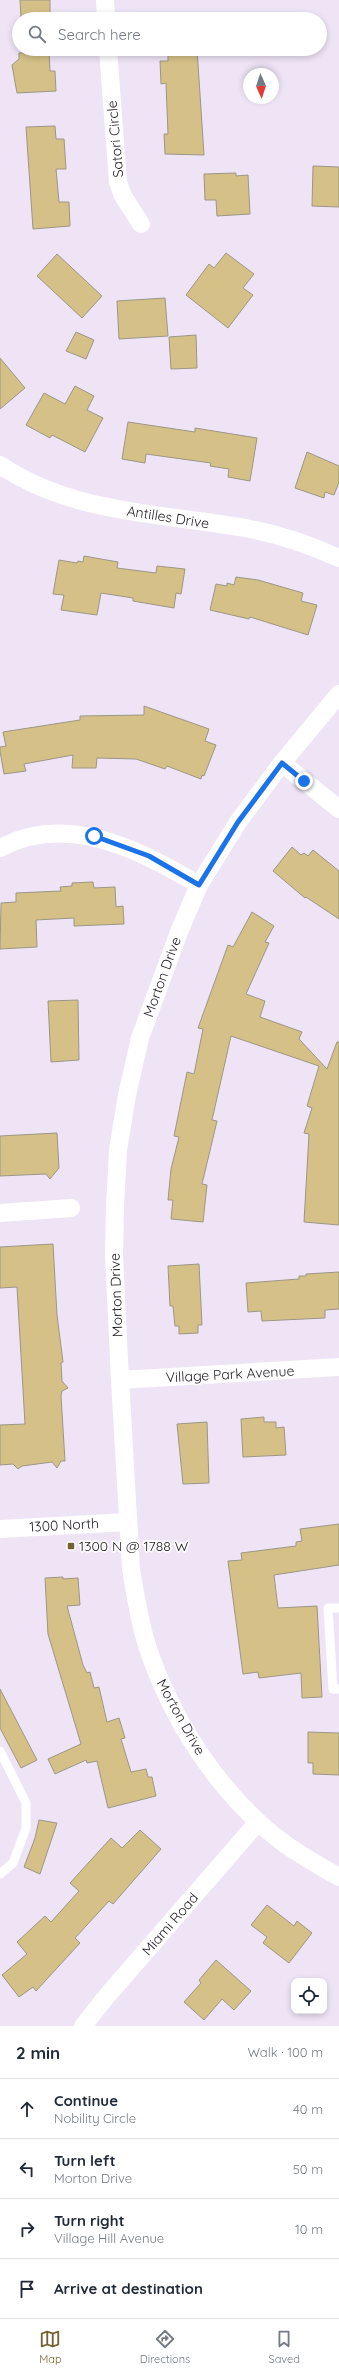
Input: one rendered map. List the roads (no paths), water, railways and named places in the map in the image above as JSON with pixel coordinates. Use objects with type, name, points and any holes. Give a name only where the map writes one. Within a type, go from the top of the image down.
[{"type":"street","points":[[105,0],[106,12]]},
{"type":"street","name":"Satori Circle","points":[[108,56],[115,167],[123,196],[141,224]]},
{"type":"street","name":"Antilles Drive","points":[[0,465],[37,486],[66,497],[98,506],[250,529],[285,538],[339,558]]},
{"type":"street","name":"Morton Drive","points":[[339,694],[282,763],[238,822],[199,885],[179,932],[140,1038],[124,1116],[118,1150],[114,1255],[131,1569],[139,1616],[151,1659],[167,1698],[208,1765],[258,1822],[285,1844],[339,1877]]},
{"type":"street","points":[[282,763],[339,809]]},
{"type":"street","points":[[0,848],[35,836],[64,833],[94,836],[149,856],[199,885]]},
{"type":"street","points":[[0,1213],[71,1208]]},
{"type":"street","name":"Village Park Avenue","points":[[120,1380],[339,1368]]},
{"type":"street","name":"1300 North","points":[[0,1529],[128,1522]]},
{"type":"street","name":"Miami Road","points":[[83,2026],[106,1997],[258,1822]]},
{"type":"lane","points":[[339,1608],[328,1608],[333,1689],[339,1688]]},
{"type":"lane","points":[[0,1752],[26,1803],[26,1828],[13,1863],[0,1874]]},
{"type":"place","name":"1300 N @ 1788 W","points":[[71,1546]]}]
